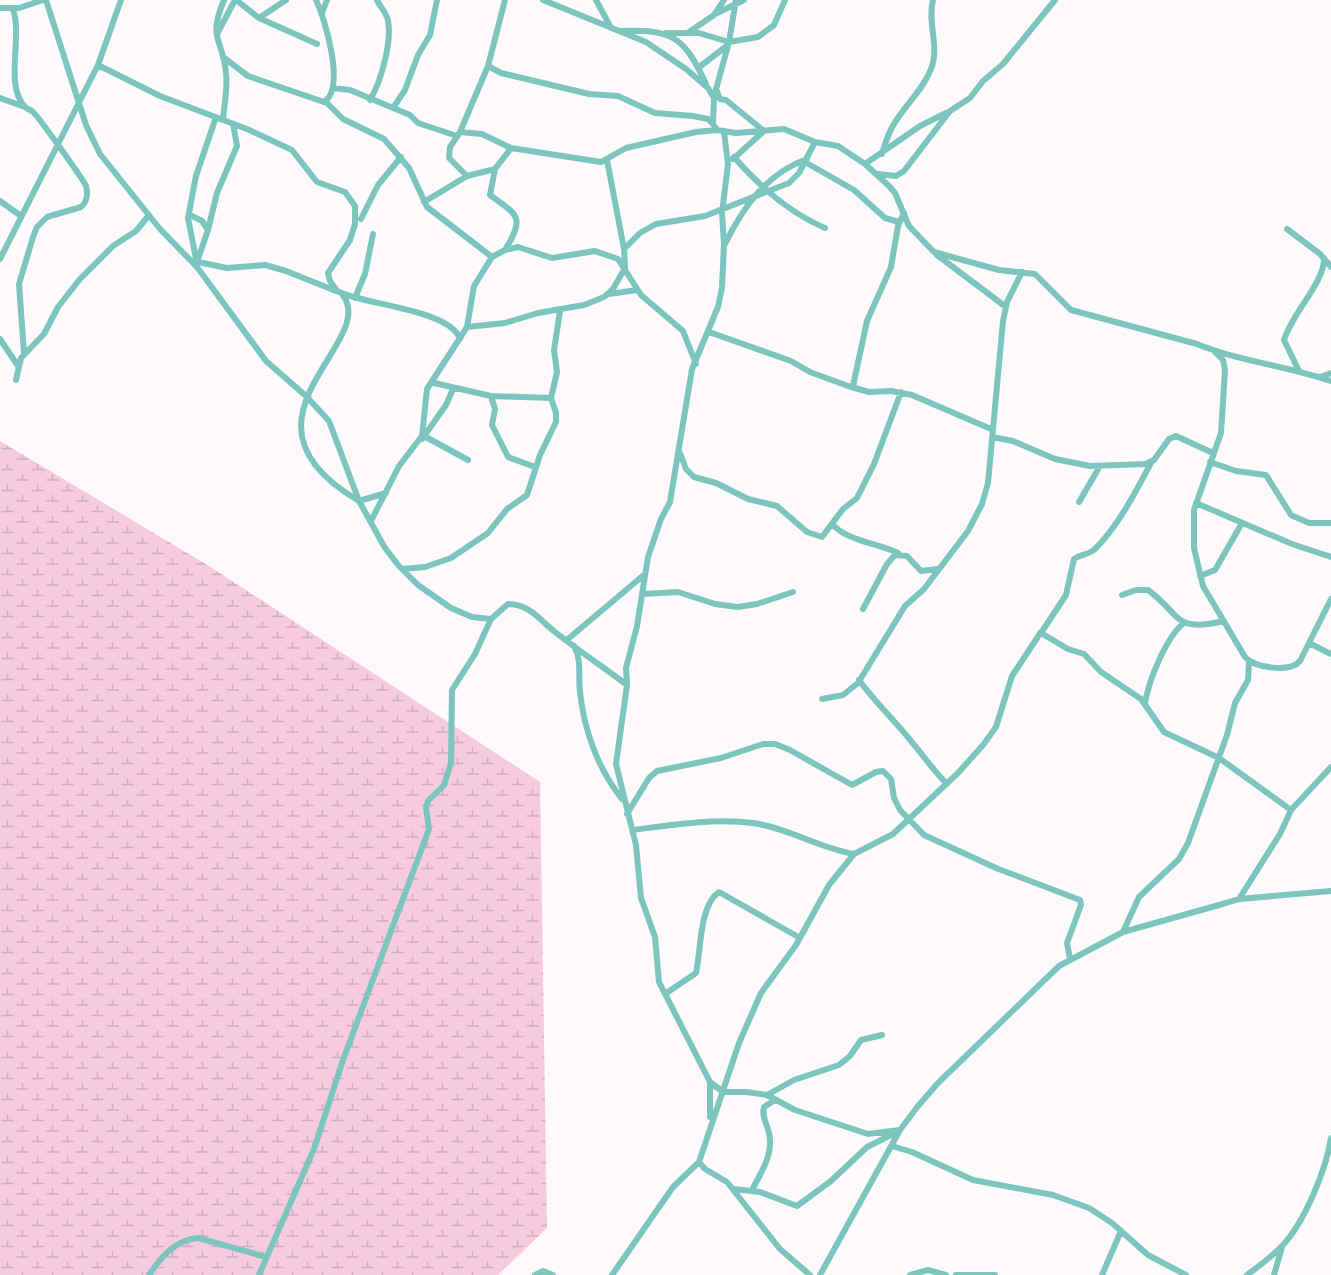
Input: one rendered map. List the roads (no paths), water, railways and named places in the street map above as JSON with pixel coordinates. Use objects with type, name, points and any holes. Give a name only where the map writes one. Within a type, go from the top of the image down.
[{"type":"street","points":[[0,8],[13,9],[45,0],[86,125],[100,154],[174,245],[197,263],[266,361],[306,396],[334,429],[359,501],[385,548],[402,569],[418,585],[451,608],[472,616],[491,619]]},
{"type":"street","points":[[0,259],[98,65],[121,0]]},
{"type":"street","points":[[223,120],[227,84],[223,57],[215,37],[217,19],[224,0]]},
{"type":"street","points":[[215,37],[236,0],[259,18],[317,44]]},
{"type":"street","points":[[259,18],[286,0]]},
{"type":"street","points":[[316,0],[322,13],[332,55],[333,88],[330,98],[324,102]]},
{"type":"street","points":[[322,13],[327,0]]},
{"type":"street","points":[[370,100],[381,81],[388,30],[387,17],[377,0]]},
{"type":"street","points":[[393,108],[405,90],[418,55],[430,35],[437,0]]},
{"type":"street","points":[[467,176],[449,158],[450,147],[488,66],[506,0]]},
{"type":"street","points":[[543,0],[646,42],[708,88]]},
{"type":"street","points":[[596,0],[612,28]]},
{"type":"street","points":[[714,15],[724,0]]},
{"type":"street","points":[[689,32],[714,15],[744,0]]},
{"type":"street","points":[[698,68],[728,44],[767,32],[778,19],[785,0]]},
{"type":"street","points":[[882,154],[892,126],[919,90],[931,69],[935,50],[931,26],[933,0]]},
{"type":"street","points":[[865,164],[920,126],[970,98],[983,81],[1003,64],[1055,0]]},
{"type":"street","points":[[736,3],[714,98],[718,129],[728,164],[723,210],[722,288],[709,332],[698,352],[670,502],[654,536],[626,668],[627,685],[616,764],[627,814],[633,830],[641,898],[655,937],[658,978],[710,1082],[723,1092],[767,1095],[795,1110],[868,1134],[900,1130]]},
{"type":"street","points":[[13,9],[18,27],[15,78],[25,107]]},
{"type":"street","points":[[612,28],[666,33],[689,32],[728,44]]},
{"type":"street","points":[[666,33],[685,47],[714,98]]},
{"type":"street","points":[[223,57],[248,76],[324,102],[342,119],[384,139],[411,171],[424,202],[492,257]]},
{"type":"street","points":[[98,65],[160,96],[292,150],[317,182],[343,190],[350,196],[355,206],[353,232],[328,273],[330,281],[348,306],[343,330],[306,396],[301,429],[303,446],[325,475],[344,492],[359,501],[387,493]]},
{"type":"street","points":[[488,66],[501,73],[589,94],[618,96],[655,113],[708,119],[718,129]]},
{"type":"street","points":[[333,88],[350,90],[410,115],[418,123],[458,134],[482,134],[511,148],[601,162],[626,148],[718,129],[764,131],[784,129],[815,142],[838,146],[865,164],[895,193],[916,235],[968,281],[998,299],[1006,307]]},
{"type":"street","points":[[716,89],[720,99],[726,100],[764,131]]},
{"type":"street","points":[[0,98],[33,112],[85,183],[87,198],[85,204],[75,211],[46,217],[33,237],[19,284],[24,353],[16,380]]},
{"type":"street","points":[[895,193],[896,176],[910,164],[950,111]]},
{"type":"street","points":[[197,263],[189,229],[190,215],[196,176],[216,117]]},
{"type":"street","points":[[197,263],[217,193],[237,146],[233,124]]},
{"type":"street","points":[[728,164],[764,131]]},
{"type":"street","points":[[766,188],[789,183],[806,160],[815,142]]},
{"type":"street","points":[[505,250],[517,229],[517,219],[508,206],[490,195],[495,169],[511,148]]},
{"type":"street","points":[[360,219],[378,185],[401,157]]},
{"type":"street","points":[[734,157],[766,188],[787,204],[792,212],[825,228]]},
{"type":"street","points":[[607,160],[624,249],[625,268],[609,294]]},
{"type":"street","points":[[624,249],[640,233],[656,224],[688,220],[723,210],[756,194],[793,165],[806,160]]},
{"type":"street","points":[[806,160],[854,190],[885,218],[899,222]]},
{"type":"street","points":[[424,202],[467,176],[495,169]]},
{"type":"street","points":[[877,174],[896,176]]},
{"type":"street","points":[[724,244],[738,215],[756,194]]},
{"type":"street","points":[[0,201],[21,216]]},
{"type":"street","points":[[853,386],[867,321],[891,267],[899,222],[904,213]]},
{"type":"street","points":[[24,353],[44,334],[58,307],[86,272],[113,246],[136,231],[150,215]]},
{"type":"street","points":[[190,215],[202,221],[208,230]]},
{"type":"street","points":[[1287,229],[1324,258],[1331,267]]},
{"type":"street","points":[[621,233],[640,233]]},
{"type":"street","points":[[355,298],[365,274],[373,234]]},
{"type":"street","points":[[421,439],[428,389],[434,383],[467,327],[474,286],[492,257],[505,250],[518,247],[552,258],[595,251],[611,255],[625,268],[637,290],[683,331],[696,364]]},
{"type":"street","points":[[934,252],[999,270],[1022,272],[1041,277],[1071,310],[1197,344],[1215,352],[1299,371],[1331,381]]},
{"type":"street","points":[[1299,371],[1284,340],[1293,316],[1322,272],[1324,258]]},
{"type":"street","points":[[197,263],[227,268],[265,265],[286,271],[339,293],[355,298],[390,303],[423,314],[452,326],[460,339]]},
{"type":"street","points":[[822,699],[843,695],[860,680],[905,606],[924,589],[968,531],[982,504],[988,483],[991,429],[997,399],[1006,307],[1022,272]]},
{"type":"street","points":[[467,327],[505,323],[538,313],[584,305],[609,294],[637,290]]},
{"type":"street","points":[[402,569],[425,567],[448,559],[480,539],[507,509],[527,495],[535,467],[556,422],[556,412],[551,398],[557,372],[554,350],[560,310]]},
{"type":"street","points":[[709,332],[791,361],[820,376],[869,392],[901,392],[991,429]]},
{"type":"street","points":[[0,339],[19,367]]},
{"type":"street","points":[[1123,932],[1145,889],[1173,865],[1184,851],[1195,827],[1232,722],[1233,708],[1246,685],[1249,669],[1249,661],[1206,592],[1194,548],[1196,503],[1221,433],[1225,378],[1223,360],[1215,352]]},
{"type":"street","points":[[1320,377],[1331,373]]},
{"type":"street","points":[[434,383],[491,396],[551,398]]},
{"type":"street","points":[[371,521],[399,466],[446,405],[453,389]]},
{"type":"street","points":[[679,449],[686,469],[694,477],[716,483],[748,499],[777,506],[804,530],[819,537],[833,525],[843,509],[857,498],[901,392]]},
{"type":"street","points":[[491,396],[495,409],[492,424],[508,457],[535,467]]},
{"type":"street","points":[[612,1275],[673,1187],[699,1162],[739,1043],[761,993],[780,970],[825,891],[854,854],[893,834],[947,784],[996,727],[1010,680],[1066,595],[1074,559],[1090,553],[1101,542],[1152,461],[1161,453],[1169,439],[1176,436],[1213,453]]},
{"type":"street","points":[[992,437],[1013,441],[1056,459],[1100,466],[1138,466],[1152,461]]},
{"type":"street","points":[[421,439],[468,460]]},
{"type":"street","points":[[1210,462],[1236,471],[1266,475],[1291,515],[1309,523],[1331,523]]},
{"type":"street","points":[[1079,502],[1100,466]]},
{"type":"street","points":[[1196,503],[1331,557]]},
{"type":"street","points":[[1200,576],[1215,570],[1242,522]]},
{"type":"street","points":[[833,525],[848,537],[873,542],[907,556],[921,571],[938,569]]},
{"type":"street","points":[[863,609],[887,564],[898,554]]},
{"type":"street","points":[[571,641],[646,573]]},
{"type":"street","points":[[1122,595],[1136,590],[1148,590],[1173,616],[1184,623],[1201,626],[1224,621]]},
{"type":"street","points":[[643,594],[678,592],[715,604],[738,607],[757,604],[793,592]]},
{"type":"street","points":[[1249,661],[1274,667],[1296,666],[1311,644],[1331,599]]},
{"type":"street","points":[[259,1275],[314,1149],[343,1060],[429,829],[426,808],[428,801],[444,785],[449,775],[452,744],[452,690],[476,654],[491,619],[502,607],[514,604],[534,613],[556,633],[571,641],[627,685]]},
{"type":"street","points":[[1145,703],[1153,674],[1174,633],[1184,623]]},
{"type":"street","points":[[1041,632],[1062,646],[1084,654],[1101,672],[1145,703],[1164,732],[1218,758],[1291,810]]},
{"type":"street","points":[[571,641],[579,659],[580,694],[589,738],[603,770],[625,802]]},
{"type":"street","points":[[1311,644],[1331,654]]},
{"type":"street","points":[[1249,669],[1257,664]]},
{"type":"street","points":[[860,680],[889,719],[912,741],[926,763],[947,784]]},
{"type":"street","points":[[627,814],[649,778],[657,771],[712,761],[770,743],[790,750],[852,785],[876,772],[885,772],[891,779],[896,802],[907,820],[934,841],[1080,900],[1079,912],[1067,943],[1070,959]]},
{"type":"street","points":[[1239,899],[1280,834],[1291,810],[1331,767]]},
{"type":"street","points":[[633,830],[705,822],[753,823],[836,851],[854,854]]},
{"type":"street","points":[[820,1275],[900,1130],[938,1083],[1070,959],[1123,932],[1239,899],[1331,891]]},
{"type":"street","points":[[665,994],[696,973],[701,932],[713,896],[718,892],[800,938]]},
{"type":"street","points":[[767,1095],[794,1080],[839,1065],[850,1056],[861,1040],[882,1035]]},
{"type":"street","points":[[710,1082],[710,1126]]},
{"type":"street","points":[[752,1191],[769,1155],[770,1134],[762,1114],[764,1107],[774,1100]]},
{"type":"street","points":[[734,1189],[752,1191],[797,1206],[831,1181],[867,1147],[900,1130]]},
{"type":"street","points":[[1247,1275],[1282,1246],[1302,1218],[1331,1138]]},
{"type":"street","points":[[892,1146],[912,1152],[973,1180],[1053,1196],[1089,1208],[1148,1255],[1186,1275]]},
{"type":"street","points":[[699,1162],[705,1169],[723,1178],[734,1189],[780,1249],[810,1275]]},
{"type":"street","points":[[1102,1275],[1120,1231]]},
{"type":"street","points":[[149,1275],[177,1243],[187,1239],[198,1238],[266,1257]]},
{"type":"street","points":[[1274,1275],[1282,1246]]},
{"type":"street","points":[[910,1275],[928,1270],[946,1275]]},
{"type":"street","points":[[535,1275],[543,1271],[553,1275]]},
{"type":"street","points":[[956,1275],[995,1275]]}]
